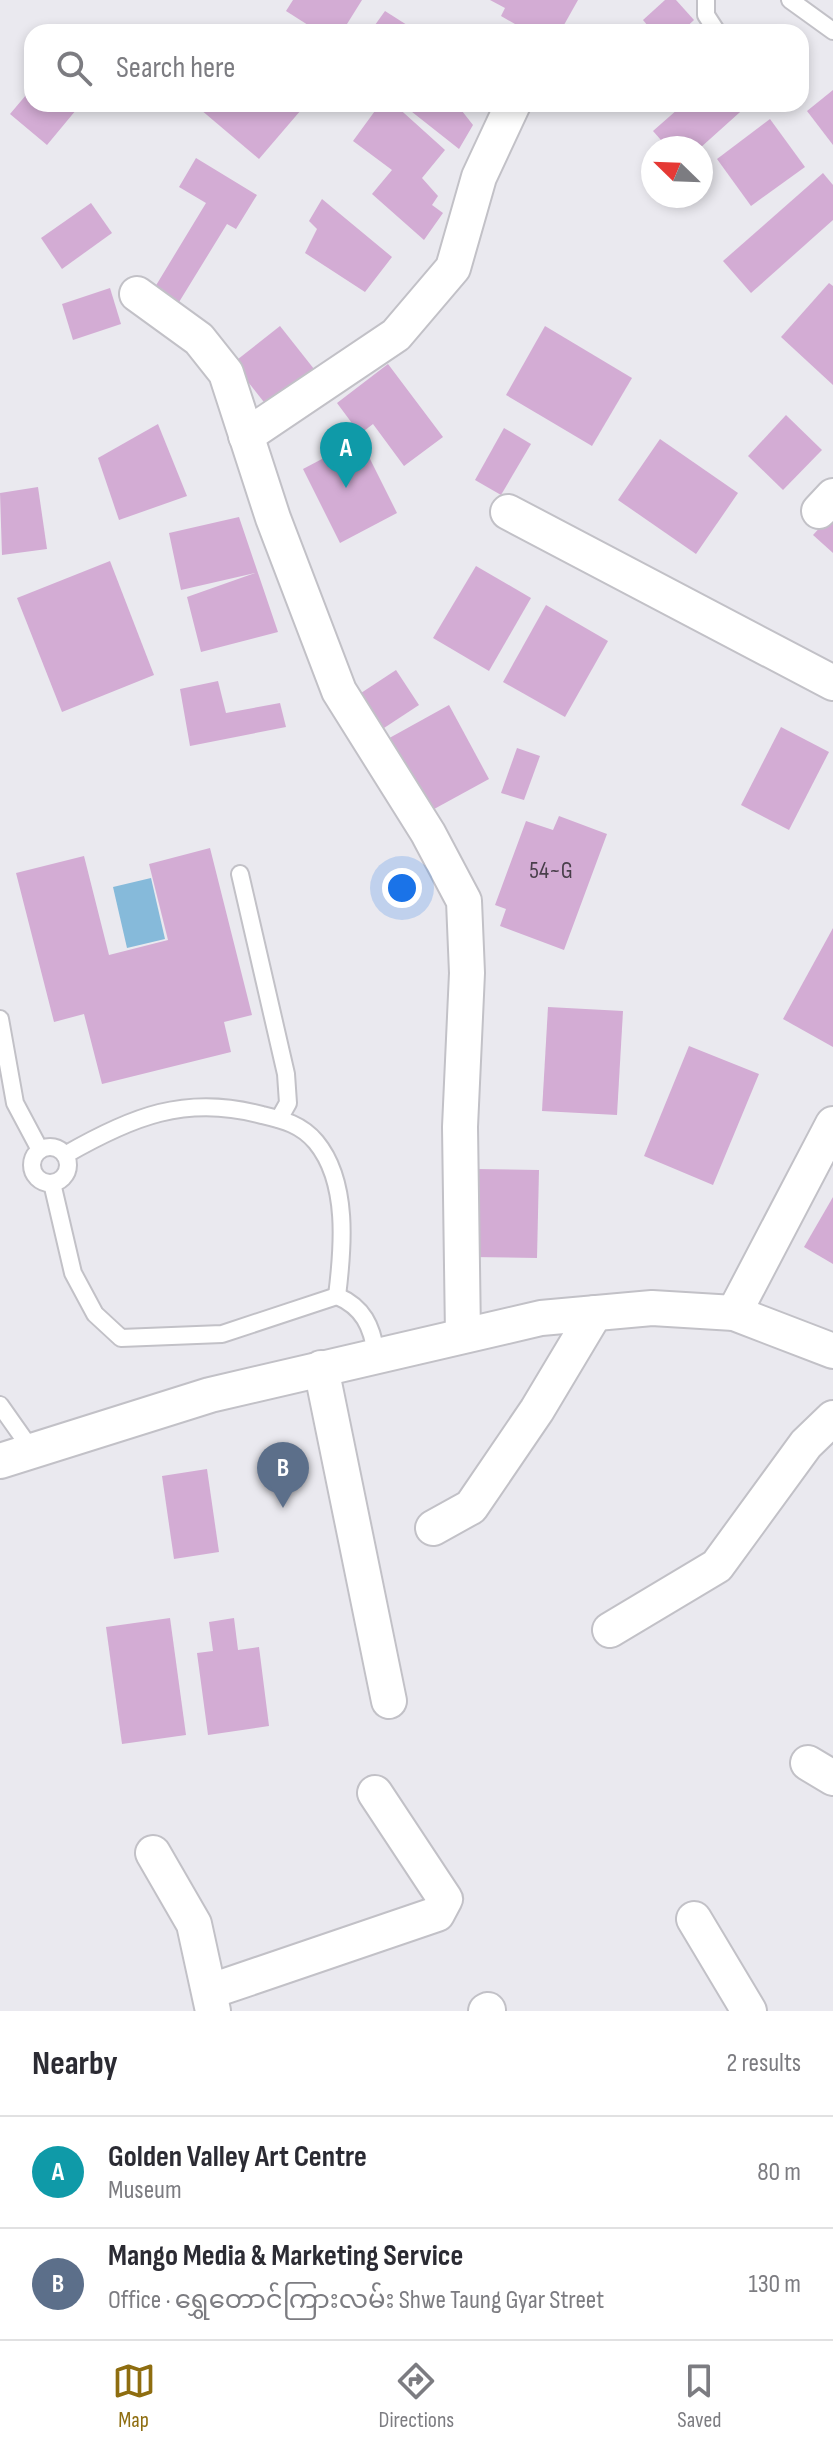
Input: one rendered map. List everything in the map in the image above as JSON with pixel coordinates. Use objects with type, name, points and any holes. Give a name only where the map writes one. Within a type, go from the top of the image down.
[{"type":"street","points":[[246,436],[396,335],[453,268],[479,177],[509,112]]},
{"type":"street","points":[[137,294],[199,339],[226,373],[273,518],[339,691],[405,794],[464,901],[467,973],[460,1127],[463,1335]]},
{"type":"street","points":[[508,512],[833,683]]},
{"type":"street","points":[[734,1313],[833,1124]]},
{"type":"street","points":[[15,1455],[210,1395],[541,1318],[652,1308],[734,1313],[833,1351]]},
{"type":"street","points":[[433,1528],[471,1507],[537,1410],[595,1313]]},
{"type":"street","points":[[321,1368],[389,1701]]},
{"type":"street","points":[[610,1630],[717,1566],[806,1444],[833,1418]]},
{"type":"street","points":[[153,1853],[194,1924],[212,2001],[437,1914],[443,1908],[445,1899],[375,1793]]},
{"type":"street","points":[[694,1919],[749,2011]]},
{"type":"lane","points":[[706,0],[706,15],[712,24]]},
{"type":"lane","points":[[790,0],[833,31]]},
{"type":"lane","points":[[240,874],[286,1074],[288,1103],[279,1119]]},
{"type":"lane","points":[[0,1019],[15,1103],[40,1150]]},
{"type":"lane","points":[[65,1155],[107,1131],[154,1112],[203,1105],[231,1106],[297,1124],[317,1142],[331,1170],[343,1246],[337,1296]]},
{"type":"lane","points":[[58,1149],[65,1155],[67,1173],[52,1183],[42,1182],[32,1167],[40,1150],[58,1149]]},
{"type":"lane","points":[[52,1183],[73,1273],[95,1314],[121,1338],[222,1334],[337,1296],[351,1302],[365,1315],[376,1354]]},
{"type":"lane","points":[[0,1405],[15,1455]]},
{"type":"water","points":[[151,878],[165,939],[127,948],[113,887]]},
{"type":"building","points":[[293,0],[362,0],[347,24],[306,24],[286,11]]},
{"type":"building","points":[[490,0],[578,0],[564,24],[515,24],[501,16],[505,8]]},
{"type":"building","points":[[665,0],[676,0],[694,20],[690,24],[646,24],[643,20]]},
{"type":"building","points":[[385,11],[405,24],[376,24]]},
{"type":"building","points":[[833,90],[833,145],[808,112]]},
{"type":"building","points":[[24,97],[24,112],[74,112],[47,145],[10,114]]},
{"type":"building","points":[[203,112],[299,112],[259,159]]},
{"type":"building","points":[[374,112],[403,112],[445,150],[422,178],[438,196],[432,205],[443,213],[424,240],[372,194],[392,170],[353,141]]},
{"type":"building","points":[[412,112],[463,112],[473,125],[459,149]]},
{"type":"building","points":[[675,112],[740,112],[713,136],[657,136],[653,131]]},
{"type":"building","points":[[770,119],[805,167],[751,206],[717,159]]},
{"type":"building","points":[[196,158],[257,195],[236,229],[227,224],[176,307],[152,292],[206,203],[179,187]]},
{"type":"building","points":[[823,173],[833,185],[833,220],[751,293],[723,261]]},
{"type":"building","points":[[322,199],[392,257],[365,292],[305,253],[317,229],[309,221]]},
{"type":"building","points":[[91,203],[112,233],[62,269],[41,238]]},
{"type":"building","points":[[829,283],[833,286],[833,385],[781,337]]},
{"type":"building","points":[[110,288],[121,324],[73,340],[62,304]]},
{"type":"building","points":[[280,326],[314,369],[267,406],[233,363]]},
{"type":"building","points":[[545,326],[632,378],[592,446],[506,395]]},
{"type":"building","points":[[388,364],[443,437],[404,466],[373,424],[360,434],[337,403]]},
{"type":"building","points":[[786,415],[822,450],[783,490],[748,456]]},
{"type":"building","points":[[158,424],[187,496],[119,520],[98,458]]},
{"type":"building","points":[[504,428],[531,444],[501,495],[475,480]]},
{"type":"building","points":[[360,439],[397,513],[340,543],[303,469]]},
{"type":"building","points":[[660,439],[738,493],[696,554],[618,500]]},
{"type":"building","points":[[38,487],[47,549],[2,555],[0,493]]},
{"type":"building","points":[[833,513],[833,553],[813,535]]},
{"type":"building","points":[[239,517],[278,632],[201,652],[187,597],[255,573],[181,590],[169,533]]},
{"type":"building","points":[[110,561],[154,675],[62,712],[17,598]]},
{"type":"building","points":[[476,566],[531,598],[489,671],[433,638]]},
{"type":"building","points":[[546,605],[608,641],[565,717],[503,682]]},
{"type":"building","points":[[396,670],[419,705],[384,728],[361,693]]},
{"type":"building","points":[[218,681],[226,713],[280,703],[286,727],[190,746],[180,689]]},
{"type":"building","points":[[449,705],[489,779],[425,814],[384,741]]},
{"type":"building","points":[[781,727],[829,752],[789,830],[741,805]]},
{"type":"building","points":[[517,748],[540,756],[524,800],[501,793]]},
{"type":"building","points":[[559,816],[607,834],[564,950],[500,926],[506,909],[495,905],[526,821],[553,830]]},
{"type":"building","points":[[210,848],[252,1015],[224,1022],[231,1052],[102,1084],[84,1014],[54,1022],[16,873],[84,856],[109,955],[168,940],[149,864]]},
{"type":"building","points":[[833,928],[833,1047],[783,1019]]},
{"type":"building","points":[[548,1007],[623,1011],[617,1115],[542,1111]]},
{"type":"building","points":[[689,1046],[759,1074],[713,1185],[644,1156]]},
{"type":"building","points":[[475,1169],[539,1170],[537,1258],[473,1257]]},
{"type":"building","points":[[833,1197],[833,1264],[804,1247]]},
{"type":"building","points":[[207,1469],[219,1552],[174,1559],[162,1476]]},
{"type":"building","points":[[170,1618],[186,1735],[122,1744],[106,1627]]},
{"type":"building","points":[[234,1618],[238,1650],[259,1647],[269,1726],[208,1735],[197,1653],[213,1651],[209,1622]]},
{"type":"place","name":"Golden Valley Art Centre","points":[[346,488]]},
{"type":"place","name":"Mango Media & Marketing Service","points":[[283,1508]]}]
